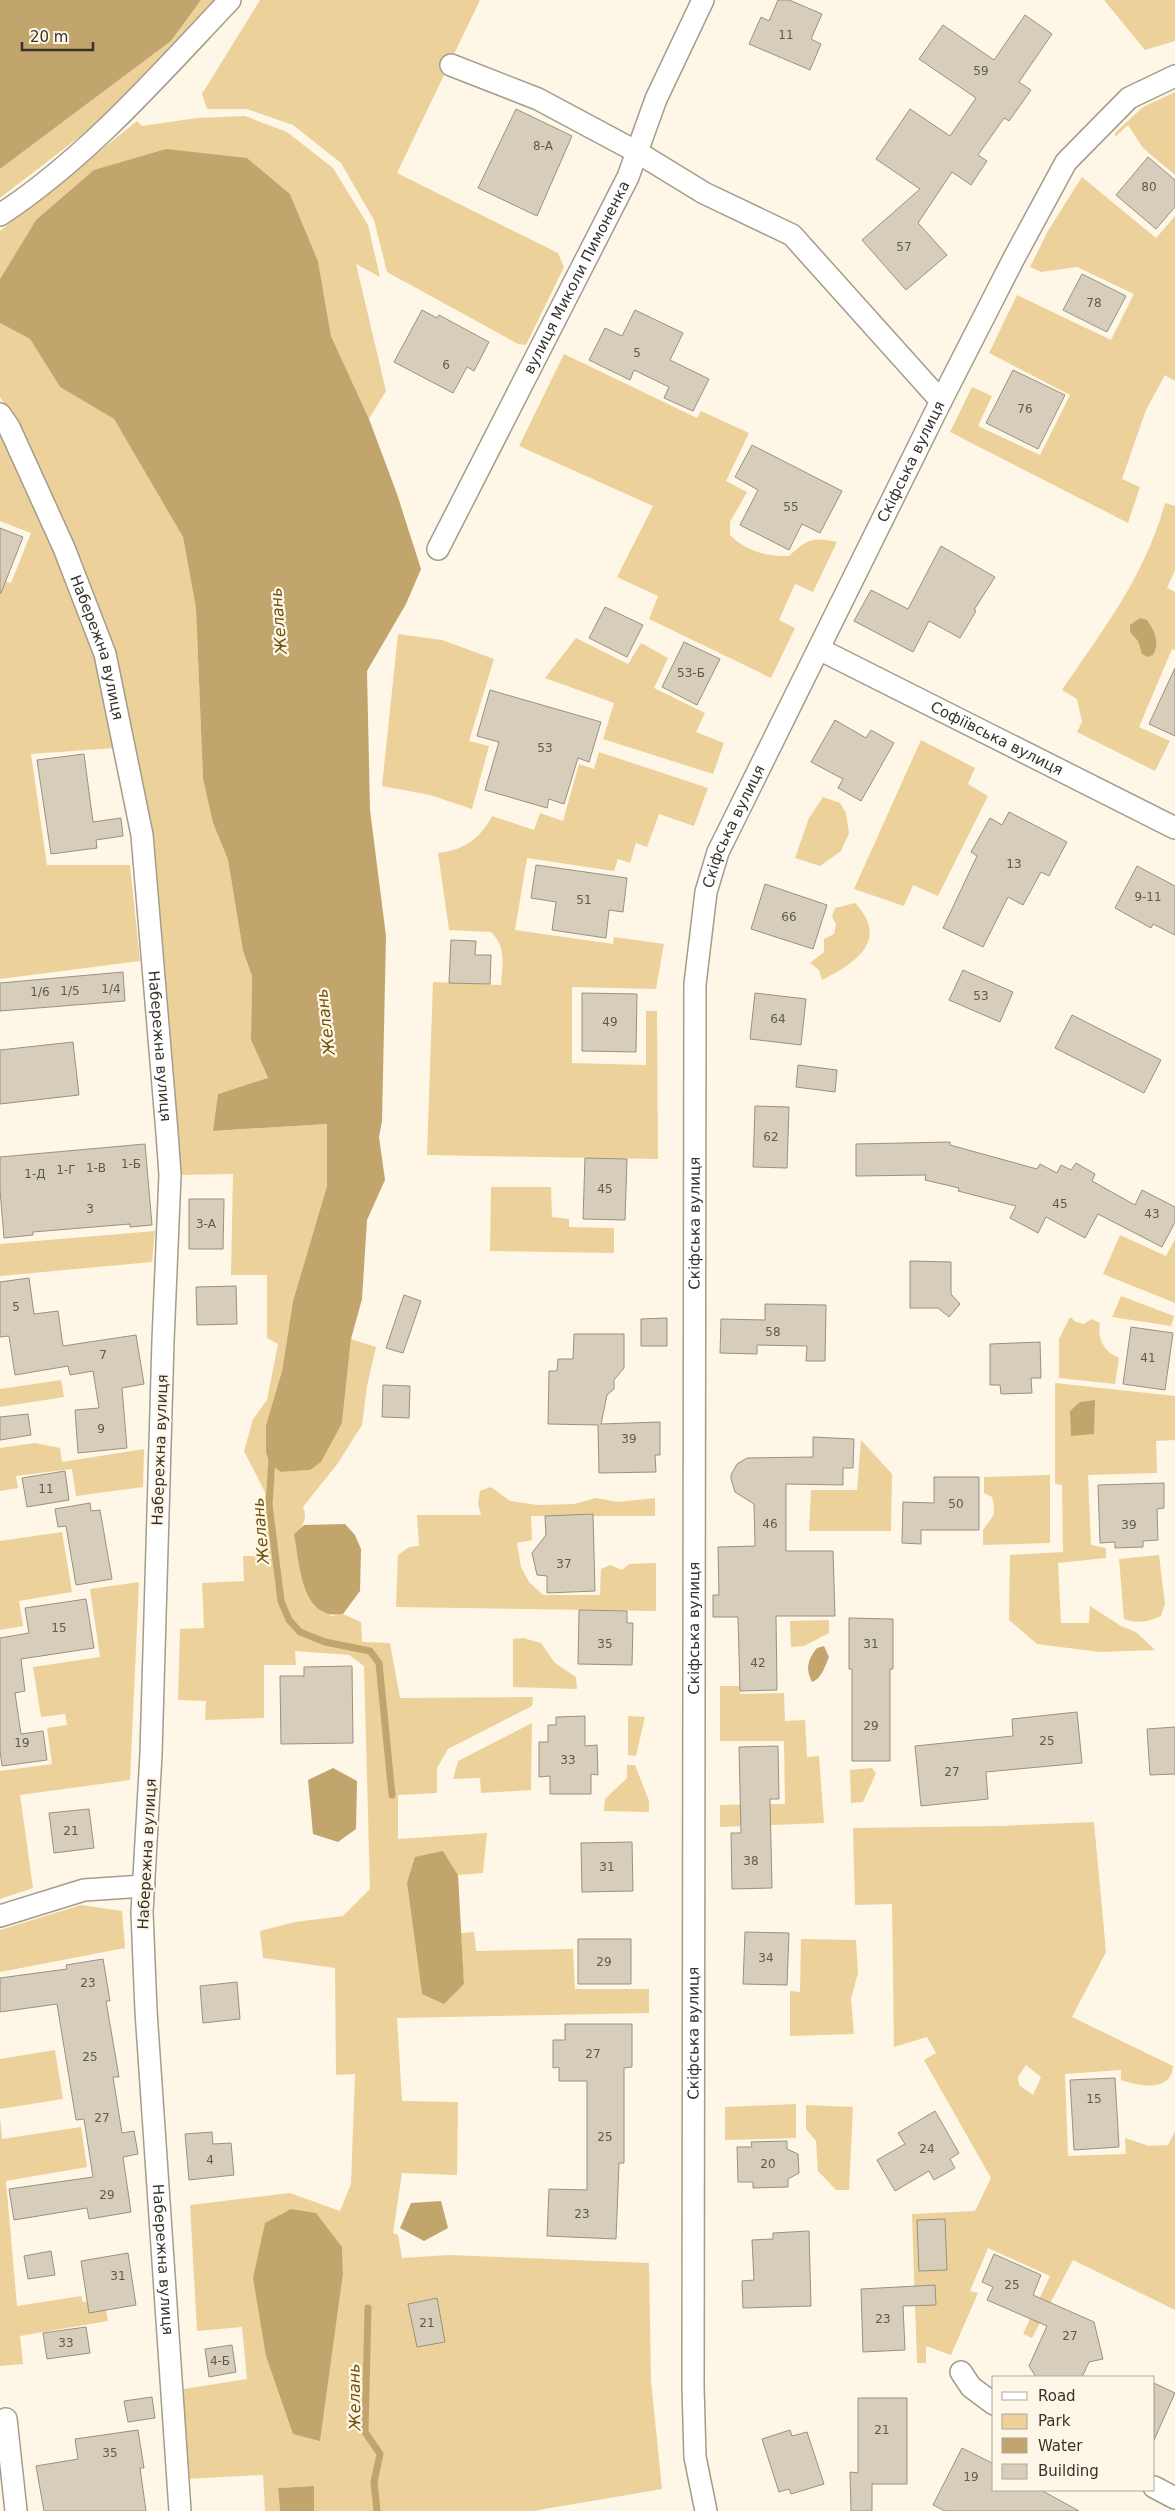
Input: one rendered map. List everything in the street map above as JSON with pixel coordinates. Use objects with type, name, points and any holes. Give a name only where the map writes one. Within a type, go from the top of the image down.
[{"type":"street","points":[[0,215],[31,194],[125,111],[230,0]]},
{"type":"street","name":"вулиця Миколи Пимоненка","points":[[438,550],[628,176],[656,99],[702,0]]},
{"type":"street","points":[[451,65],[538,99],[637,152],[704,193],[792,235],[941,401]]},
{"type":"street","name":"Скіфська вулиця","points":[[706,2511],[695,2457],[693,2386],[695,984],[706,892],[718,852],[941,401],[1014,258],[1066,162],[1129,98],[1175,76]]},
{"type":"street","name":"Набережна вулиця","points":[[0,414],[9,427],[64,548],[105,654],[142,835],[170,1175],[163,1341],[151,1754],[142,1912],[146,2011],[180,2511]]},
{"type":"street","name":"Софіївська вулиця","points":[[819,648],[1175,828]]},
{"type":"street","points":[[0,1916],[84,1890],[144,1886]]},
{"type":"street","points":[[960,2372],[971,2387],[992,2403]]},
{"type":"street","points":[[6,2419],[16,2511]]},
{"type":"street","points":[[1155,2487],[1175,2498]]},
{"type":"green space","points":[[201,0],[226,0],[87,131],[0,198],[0,169],[171,41]]},
{"type":"green space","points":[[260,0],[480,0],[397,173],[558,253],[564,267],[526,345],[518,344],[387,272],[374,220],[341,163],[293,125],[247,109],[207,109],[202,94]]},
{"type":"green space","points":[[1104,0],[1175,0],[1175,41],[1145,50]]},
{"type":"green space","points":[[1175,92],[1175,175],[1143,148],[1128,125],[1115,137],[1115,133],[1143,107]]},
{"type":"green space","points":[[245,116],[287,132],[333,168],[368,225],[380,277],[356,264],[386,391],[369,419],[331,336],[318,261],[290,194],[247,158],[36,220],[0,279],[0,231],[137,121],[142,126],[197,118]]},
{"type":"green space","points":[[1082,177],[1156,238],[1175,216],[1175,381],[1165,375],[1146,410],[1122,479],[1140,487],[1128,523],[950,432],[972,387],[992,396],[978,426],[1040,455],[1070,395],[989,353],[1017,295],[1111,340],[1134,294],[1077,267],[1041,272],[1030,267],[1049,229]]},
{"type":"green space","points":[[0,323],[30,339],[60,387],[114,419],[183,537],[196,607],[203,779],[213,823],[228,860],[243,951],[252,976],[251,1040],[268,1079],[218,1094],[214,1131],[327,1124],[327,1186],[293,1301],[282,1371],[266,1425],[270,1464],[281,1472],[310,1470],[342,1423],[351,1339],[376,1347],[367,1386],[362,1425],[338,1463],[303,1507],[305,1519],[294,1535],[331,1616],[343,1614],[361,1622],[362,1642],[390,1643],[400,1698],[533,1697],[532,1706],[448,1749],[437,1768],[437,1793],[398,1795],[398,1839],[487,1833],[483,1873],[458,1875],[443,1851],[407,1883],[422,1994],[464,1985],[461,1933],[474,1932],[476,1951],[573,1949],[575,1989],[649,1989],[649,2013],[397,2018],[402,2101],[458,2102],[457,2175],[402,2173],[393,2233],[398,2235],[402,2258],[449,2255],[649,2263],[651,2381],[662,2489],[533,2511],[314,2511],[313,2486],[278,2488],[280,2511],[265,2511],[263,2475],[186,2479],[178,2390],[247,2379],[242,2327],[197,2331],[190,2205],[290,2193],[340,2211],[351,2184],[355,2074],[336,2075],[335,1968],[263,1958],[260,1931],[295,1922],[343,1916],[370,1889],[364,1666],[349,1655],[295,1651],[296,1665],[264,1665],[264,1718],[205,1720],[206,1701],[178,1700],[180,1629],[204,1628],[202,1583],[244,1581],[243,1556],[265,1556],[265,1492],[244,1451],[253,1419],[267,1400],[278,1344],[267,1338],[267,1275],[231,1275],[233,1174],[178,1175],[112,652],[17,423],[0,397]],"holes":[[[342,2247],[343,2274],[320,2440]]]},
{"type":"green space","points":[[564,354],[697,418],[701,411],[749,433],[726,481],[747,492],[730,522],[730,535],[736,541],[757,552],[789,556],[801,546],[811,541],[837,542],[813,592],[795,584],[779,620],[795,628],[771,678],[649,619],[658,596],[617,577],[653,506],[519,446]]},
{"type":"green space","points":[[0,422],[57,556],[95,654],[115,748],[31,754],[47,865],[130,865],[140,961],[0,979],[0,580],[11,583],[31,533],[0,521]]},
{"type":"green space","points":[[1165,503],[1175,506],[1175,570],[1167,588],[1175,592],[1175,650],[1172,649],[1139,727],[1170,741],[1155,771],[1077,732],[1082,722],[1077,699],[1062,690],[1108,623],[1135,578],[1157,529]]},
{"type":"green space","points":[[398,634],[442,640],[494,659],[469,741],[489,746],[472,809],[430,795],[382,786]]},
{"type":"green space","points":[[576,638],[628,664],[641,643],[668,658],[654,688],[705,713],[696,732],[724,743],[713,774],[603,739],[614,703],[545,678]]},
{"type":"green space","points":[[921,740],[975,768],[968,784],[988,796],[938,896],[913,885],[904,906],[854,889]]},
{"type":"green space","points":[[599,752],[708,788],[694,826],[659,814],[647,847],[636,843],[630,863],[618,859],[614,871],[527,858],[515,930],[613,944],[614,937],[664,944],[656,989],[572,987],[572,1063],[646,1065],[646,1011],[657,1011],[658,1159],[427,1155],[433,982],[501,985],[502,963],[499,944],[491,932],[449,930],[438,853],[456,849],[470,842],[482,831],[492,816],[534,830],[540,813],[563,821],[579,764],[594,769]]},
{"type":"green space","points":[[823,797],[840,803],[846,813],[849,833],[841,851],[820,866],[795,858],[809,818]]},
{"type":"green space","points":[[855,903],[865,916],[869,928],[869,939],[857,958],[822,980],[819,970],[810,963],[824,952],[824,939],[834,934],[836,924],[832,917],[835,908]]},
{"type":"green space","points":[[491,1187],[551,1187],[552,1217],[569,1219],[569,1227],[614,1228],[614,1253],[490,1251]]},
{"type":"green space","points":[[155,1231],[152,1262],[0,1276],[0,1244]]},
{"type":"green space","points":[[1120,1235],[1166,1256],[1175,1239],[1175,1303],[1103,1274]]},
{"type":"green space","points":[[1121,1296],[1174,1316],[1171,1326],[1112,1317]]},
{"type":"green space","points":[[1070,1317],[1076,1322],[1084,1324],[1091,1319],[1100,1323],[1099,1329],[1103,1344],[1109,1352],[1119,1358],[1115,1384],[1059,1378],[1059,1339]]},
{"type":"green space","points":[[61,1380],[64,1397],[0,1407],[0,1389]]},
{"type":"green space","points":[[1055,1383],[1175,1396],[1175,1440],[1156,1441],[1157,1473],[1088,1475],[1091,1545],[1106,1548],[1106,1558],[1058,1563],[1061,1623],[1089,1623],[1090,1606],[1121,1626],[1136,1632],[1155,1650],[1100,1652],[1037,1644],[1009,1620],[1010,1555],[1063,1552],[1062,1485],[1055,1484]]},
{"type":"green space","points":[[861,1440],[892,1474],[891,1531],[809,1531],[811,1490],[857,1490]]},
{"type":"green space","points":[[35,1443],[60,1448],[62,1462],[144,1449],[143,1487],[76,1496],[72,1469],[16,1476],[18,1488],[0,1491],[0,1448]]},
{"type":"green space","points":[[1050,1475],[1050,1543],[983,1545],[983,1530],[994,1512],[992,1497],[984,1493],[984,1477]]},
{"type":"green space","points":[[491,1487],[510,1501],[538,1505],[574,1504],[596,1498],[618,1502],[655,1498],[655,1516],[531,1516],[532,1540],[517,1543],[521,1567],[529,1582],[543,1595],[600,1595],[601,1569],[610,1565],[622,1570],[629,1564],[656,1563],[656,1611],[396,1607],[398,1555],[409,1547],[419,1546],[417,1515],[481,1515],[478,1504],[480,1491]]},
{"type":"green space","points":[[62,1532],[72,1592],[19,1601],[23,1626],[0,1630],[0,1541]]},
{"type":"green space","points":[[1159,1555],[1165,1604],[1161,1616],[1142,1622],[1124,1619],[1119,1559]]},
{"type":"green space","points":[[139,1582],[130,1780],[20,1795],[33,1888],[0,1899],[0,1771],[52,1764],[47,1728],[67,1725],[65,1714],[41,1717],[33,1667],[100,1657],[90,1589]]},
{"type":"green space","points":[[829,1620],[829,1633],[804,1646],[791,1647],[790,1621]]},
{"type":"green space","points":[[523,1638],[541,1643],[555,1663],[576,1677],[577,1689],[513,1687],[513,1639]]},
{"type":"green space","points":[[720,1686],[739,1686],[740,1694],[784,1693],[785,1721],[805,1720],[807,1757],[819,1756],[824,1823],[720,1827],[720,1805],[785,1804],[784,1741],[720,1741]]},
{"type":"green space","points":[[628,1716],[645,1717],[636,1756],[628,1755]]},
{"type":"green space","points":[[532,1723],[531,1790],[481,1793],[480,1778],[453,1779],[458,1761]]},
{"type":"green space","points":[[627,1765],[635,1765],[649,1801],[649,1812],[604,1811],[605,1799],[627,1778]]},
{"type":"green space","points":[[872,1768],[876,1773],[863,1802],[851,1803],[850,1770]]},
{"type":"green space","points":[[1094,1822],[1106,1952],[1072,2017],[1173,2066],[1171,2075],[1167,2080],[1153,2085],[1136,2084],[1121,2080],[1121,2070],[1065,2074],[1068,2156],[1126,2154],[1125,2138],[1149,2146],[1168,2145],[1175,2131],[1175,2310],[1073,2260],[1032,2338],[1023,2334],[1050,2276],[988,2248],[970,2291],[978,2293],[951,2355],[926,2346],[926,2363],[917,2363],[912,2214],[975,2211],[991,2178],[924,2060],[936,2053],[927,2037],[894,2047],[892,1904],[855,1905],[853,1828],[1000,1826]],"holes":[[[1026,2065],[1041,2077],[1033,2095],[1019,2085],[1018,2077]]]},
{"type":"green space","points":[[81,1905],[122,1911],[125,1948],[0,1972],[0,1930]]},
{"type":"green space","points":[[801,1939],[856,1940],[858,1973],[851,1999],[854,2034],[790,2036],[790,1991],[800,1992]]},
{"type":"green space","points":[[55,2050],[63,2099],[0,2109],[0,2059]]},
{"type":"green space","points":[[796,2104],[796,2138],[725,2140],[725,2107]]},
{"type":"green space","points":[[806,2105],[853,2107],[849,2190],[836,2190],[818,2171],[816,2141],[806,2129]]},
{"type":"green space","points":[[0,2116],[2,2139],[81,2127],[87,2167],[6,2181],[17,2306],[81,2296],[83,2302],[104,2299],[108,2321],[20,2336],[23,2364],[0,2366]]},
{"type":"water","points":[[0,0],[201,0],[171,41],[0,169]]},
{"type":"water","points":[[166,149],[247,158],[290,194],[318,261],[331,336],[369,419],[397,494],[421,569],[406,604],[367,671],[370,810],[386,936],[382,1121],[379,1137],[385,1180],[367,1220],[362,1299],[351,1339],[342,1423],[321,1462],[310,1470],[281,1472],[270,1464],[266,1452],[266,1425],[282,1371],[293,1301],[327,1186],[327,1124],[213,1131],[218,1094],[268,1078],[251,1040],[252,976],[243,951],[228,860],[213,823],[203,779],[196,608],[183,537],[114,419],[60,387],[30,339],[0,323],[0,279],[36,220],[94,170]]},
{"type":"water","points":[[1140,618],[1147,620],[1156,637],[1155,651],[1153,655],[1148,657],[1142,654],[1138,641],[1130,632],[1130,625]]},
{"type":"water","points":[[1095,1400],[1094,1434],[1071,1436],[1070,1411],[1080,1402]]},
{"type":"water","points":[[345,1524],[355,1535],[361,1549],[360,1591],[343,1614],[329,1614],[318,1609],[305,1588],[294,1534],[304,1525]]},
{"type":"water","points":[[824,1646],[829,1657],[821,1675],[812,1682],[808,1664],[817,1648]]},
{"type":"water","points":[[333,1768],[357,1781],[356,1829],[338,1842],[313,1834],[308,1780]]},
{"type":"water","points":[[443,1851],[458,1875],[464,1984],[444,2004],[422,1994],[407,1883],[415,1857]]},
{"type":"water","points":[[441,2201],[448,2228],[424,2241],[400,2228],[411,2203]]},
{"type":"water","points":[[291,2209],[316,2213],[342,2247],[343,2274],[320,2441],[293,2434],[266,2356],[253,2278],[265,2223]]},
{"type":"water","points":[[314,2486],[314,2511],[280,2511],[278,2488]]},
{"type":"building","points":[[778,0],[789,0],[822,14],[811,39],[821,44],[810,70],[749,44],[761,17],[769,21]]},
{"type":"building","points":[[1025,15],[1052,34],[1019,82],[1031,90],[1009,121],[1004,118],[978,155],[987,161],[971,185],[952,172],[918,223],[947,255],[906,290],[862,240],[920,189],[876,159],[910,109],[950,136],[976,98],[919,59],[943,25],[994,60]]},
{"type":"building","points":[[516,109],[572,136],[537,216],[478,188]]},
{"type":"building","points":[[1148,157],[1175,180],[1175,207],[1156,229],[1116,195]]},
{"type":"building","points":[[1082,274],[1126,296],[1107,332],[1063,310]]},
{"type":"building","points":[[422,310],[437,318],[439,315],[489,342],[474,371],[467,367],[453,393],[394,362]]},
{"type":"building","points":[[635,310],[683,333],[670,360],[709,379],[693,411],[664,398],[669,387],[634,370],[630,380],[589,360],[605,328],[622,336]]},
{"type":"building","points":[[1013,370],[1065,395],[1038,449],[986,423]]},
{"type":"building","points":[[752,445],[842,491],[820,533],[802,524],[789,550],[740,525],[758,490],[735,477]]},
{"type":"building","points":[[0,528],[23,537],[1,593],[0,593]]},
{"type":"building","points":[[941,546],[995,577],[974,610],[976,611],[960,638],[929,621],[913,652],[854,621],[871,590],[908,609]]},
{"type":"building","points":[[605,607],[643,625],[627,657],[589,638]]},
{"type":"building","points":[[684,642],[720,659],[697,705],[662,687]]},
{"type":"building","points":[[1175,668],[1175,736],[1149,724]]},
{"type":"building","points":[[490,690],[601,722],[589,762],[578,758],[564,804],[549,799],[547,808],[485,790],[499,742],[477,736]]},
{"type":"building","points":[[835,720],[866,738],[871,730],[894,743],[861,801],[838,788],[843,779],[811,762]]},
{"type":"building","points":[[84,754],[93,822],[121,818],[123,836],[96,840],[97,848],[51,854],[37,760]]},
{"type":"building","points":[[1009,812],[1067,842],[1049,876],[1041,872],[1023,905],[1008,897],[983,947],[943,928],[977,856],[971,852],[990,818],[1002,825]]},
{"type":"building","points":[[536,865],[627,878],[623,912],[609,910],[606,938],[552,930],[556,902],[531,898]]},
{"type":"building","points":[[1137,866],[1175,886],[1175,935],[1153,924],[1151,928],[1115,908]]},
{"type":"building","points":[[765,884],[827,905],[813,949],[751,929]]},
{"type":"building","points":[[451,940],[476,941],[475,955],[491,955],[490,984],[449,983]]},
{"type":"building","points":[[963,970],[1013,992],[1000,1022],[949,1000]]},
{"type":"building","points":[[123,972],[125,1001],[0,1011],[0,983]]},
{"type":"building","points":[[582,993],[637,994],[636,1052],[582,1051]]},
{"type":"building","points":[[755,993],[806,999],[801,1045],[750,1039]]},
{"type":"building","points":[[1072,1015],[1161,1060],[1144,1093],[1055,1048]]},
{"type":"building","points":[[73,1042],[79,1095],[0,1104],[0,1050]]},
{"type":"building","points":[[798,1065],[837,1070],[835,1092],[796,1087]]},
{"type":"building","points":[[755,1106],[789,1107],[787,1168],[753,1167]]},
{"type":"building","points":[[950,1142],[950,1145],[1037,1169],[1040,1164],[1057,1173],[1061,1165],[1071,1170],[1076,1163],[1095,1174],[1092,1181],[1135,1205],[1142,1190],[1175,1207],[1175,1222],[1162,1247],[1098,1214],[1085,1238],[1046,1217],[1038,1233],[1010,1218],[1016,1206],[958,1191],[959,1188],[925,1180],[926,1175],[856,1176],[856,1144]]},
{"type":"building","points":[[145,1144],[152,1225],[130,1227],[130,1224],[33,1232],[33,1235],[4,1238],[0,1190],[0,1157]]},
{"type":"building","points":[[585,1158],[627,1159],[625,1220],[583,1219]]},
{"type":"building","points":[[189,1199],[224,1199],[223,1249],[189,1249]]},
{"type":"building","points":[[910,1261],[951,1262],[951,1294],[960,1304],[949,1317],[938,1308],[910,1308]]},
{"type":"building","points":[[29,1278],[34,1314],[58,1311],[63,1346],[136,1335],[144,1384],[122,1388],[127,1448],[78,1453],[75,1410],[99,1408],[93,1371],[70,1375],[68,1366],[15,1375],[9,1336],[0,1337],[0,1282]]},
{"type":"building","points":[[236,1286],[237,1324],[197,1325],[196,1287]]},
{"type":"building","points":[[404,1295],[421,1301],[403,1353],[386,1348]]},
{"type":"building","points":[[765,1304],[826,1305],[825,1361],[806,1361],[807,1346],[757,1345],[757,1354],[720,1353],[721,1319],[765,1320]]},
{"type":"building","points":[[667,1318],[667,1346],[641,1346],[641,1319]]},
{"type":"building","points":[[1131,1327],[1173,1333],[1165,1390],[1123,1384]]},
{"type":"building","points":[[574,1334],[624,1334],[624,1368],[614,1380],[614,1389],[607,1395],[601,1424],[660,1422],[660,1455],[655,1455],[656,1472],[599,1473],[598,1425],[548,1424],[549,1371],[557,1371],[558,1359],[573,1359]]},
{"type":"building","points":[[1040,1342],[1041,1378],[1031,1378],[1032,1393],[1001,1394],[1000,1385],[990,1385],[990,1344]]},
{"type":"building","points":[[383,1385],[410,1386],[409,1418],[382,1417]]},
{"type":"building","points":[[28,1414],[31,1435],[0,1440],[0,1417]]},
{"type":"building","points":[[813,1437],[854,1439],[853,1468],[843,1468],[843,1485],[786,1484],[786,1551],[833,1551],[835,1616],[776,1616],[777,1690],[740,1691],[738,1617],[713,1617],[713,1595],[719,1595],[718,1547],[755,1546],[754,1504],[735,1492],[731,1475],[737,1464],[747,1458],[813,1457]]},
{"type":"building","points":[[65,1471],[69,1500],[27,1507],[22,1478]]},
{"type":"building","points":[[934,1477],[979,1477],[979,1530],[921,1530],[921,1544],[902,1543],[903,1502],[934,1503]]},
{"type":"building","points":[[1164,1483],[1164,1508],[1157,1509],[1158,1540],[1143,1541],[1143,1547],[1115,1548],[1115,1542],[1100,1543],[1098,1485]]},
{"type":"building","points":[[90,1503],[91,1511],[100,1510],[112,1579],[76,1585],[66,1526],[58,1527],[55,1509]]},
{"type":"building","points":[[593,1514],[595,1591],[547,1593],[547,1576],[537,1575],[532,1553],[546,1535],[545,1516]]},
{"type":"building","points":[[86,1599],[94,1648],[21,1659],[25,1691],[15,1693],[21,1734],[43,1731],[47,1760],[2,1766],[0,1750],[0,1638],[29,1633],[25,1608]]},
{"type":"building","points":[[579,1610],[627,1611],[627,1623],[633,1623],[632,1665],[578,1664]]},
{"type":"building","points":[[849,1618],[893,1619],[893,1669],[890,1669],[890,1761],[852,1761],[852,1669],[849,1669]]},
{"type":"building","points":[[352,1666],[353,1743],[281,1744],[280,1676],[304,1676],[304,1667]]},
{"type":"building","points":[[1077,1712],[1082,1763],[986,1772],[988,1799],[921,1806],[915,1746],[1013,1736],[1012,1719]]},
{"type":"building","points":[[585,1716],[585,1746],[597,1745],[598,1775],[591,1774],[591,1794],[550,1794],[550,1776],[539,1777],[539,1742],[548,1742],[548,1725],[556,1725],[556,1717]]},
{"type":"building","points":[[1175,1727],[1175,1774],[1150,1775],[1147,1729]]},
{"type":"building","points":[[778,1746],[779,1799],[770,1799],[772,1888],[732,1889],[731,1833],[741,1833],[739,1747]]},
{"type":"building","points":[[89,1809],[94,1848],[54,1853],[49,1813]]},
{"type":"building","points":[[632,1842],[633,1891],[582,1892],[581,1843]]},
{"type":"building","points":[[745,1932],[789,1933],[787,1985],[743,1984]]},
{"type":"building","points":[[578,1939],[631,1939],[631,1984],[578,1984]]},
{"type":"building","points":[[103,1959],[110,2001],[106,2001],[119,2077],[113,2077],[122,2133],[134,2131],[138,2154],[123,2157],[131,2212],[89,2219],[87,2208],[14,2220],[9,2189],[93,2177],[84,2119],[76,2120],[57,2004],[0,2012],[0,1978],[67,1969],[66,1965]]},
{"type":"building","points":[[237,1982],[240,2019],[203,2023],[200,1986]]},
{"type":"building","points":[[565,2024],[632,2024],[632,2067],[624,2068],[624,2163],[619,2163],[616,2239],[547,2236],[549,2189],[587,2190],[587,2081],[559,2081],[559,2067],[553,2068],[553,2040],[565,2040]]},
{"type":"building","points":[[1115,2078],[1119,2147],[1074,2150],[1070,2080]]},
{"type":"building","points":[[935,2111],[959,2153],[950,2159],[955,2168],[934,2180],[929,2171],[895,2191],[877,2160],[905,2144],[898,2133]]},
{"type":"building","points":[[212,2132],[213,2144],[231,2143],[234,2175],[189,2180],[185,2134]]},
{"type":"building","points":[[787,2141],[787,2149],[798,2154],[799,2173],[788,2179],[788,2187],[753,2188],[753,2182],[738,2182],[737,2147],[752,2147],[751,2142]]},
{"type":"building","points":[[945,2219],[947,2270],[919,2271],[917,2220]]},
{"type":"building","points":[[809,2231],[811,2306],[743,2308],[742,2281],[754,2280],[752,2240],[773,2239],[773,2233]]},
{"type":"building","points":[[51,2251],[55,2275],[28,2279],[24,2256]]},
{"type":"building","points":[[128,2253],[136,2305],[89,2313],[81,2261]]},
{"type":"building","points":[[994,2254],[1041,2275],[1033,2295],[1094,2322],[1103,2359],[1089,2362],[1082,2376],[1035,2376],[1029,2366],[1047,2326],[987,2300],[993,2287],[982,2282]]},
{"type":"building","points":[[935,2285],[936,2305],[903,2306],[905,2350],[863,2352],[861,2289]]},
{"type":"building","points":[[437,2298],[445,2342],[417,2347],[408,2304]]},
{"type":"building","points":[[86,2327],[90,2353],[47,2359],[43,2333]]},
{"type":"building","points":[[232,2345],[236,2372],[209,2377],[205,2349]]},
{"type":"building","points":[[1155,2383],[1175,2393],[1155,2438]]},
{"type":"building","points":[[152,2397],[155,2418],[128,2422],[124,2401]]},
{"type":"building","points":[[858,2398],[907,2398],[907,2484],[872,2484],[872,2511],[851,2511],[850,2472],[858,2473]]},
{"type":"building","points":[[138,2430],[144,2468],[140,2468],[146,2511],[44,2511],[36,2466],[78,2459],[75,2439]]},
{"type":"building","points":[[790,2430],[792,2436],[807,2432],[824,2484],[791,2494],[789,2489],[779,2492],[762,2439]]},
{"type":"building","points":[[962,2448],[992,2463],[992,2491],[1043,2491],[1079,2511],[945,2511],[933,2505]]},
{"type":"waterway","name":"Желань","points":[[272,1458],[269,1505],[281,1601],[289,1620],[300,1632],[325,1642],[370,1651],[379,1663],[392,1795]]},
{"type":"waterway","name":"Желань","points":[[368,2308],[365,2432],[380,2454],[374,2482],[377,2511]]}]
